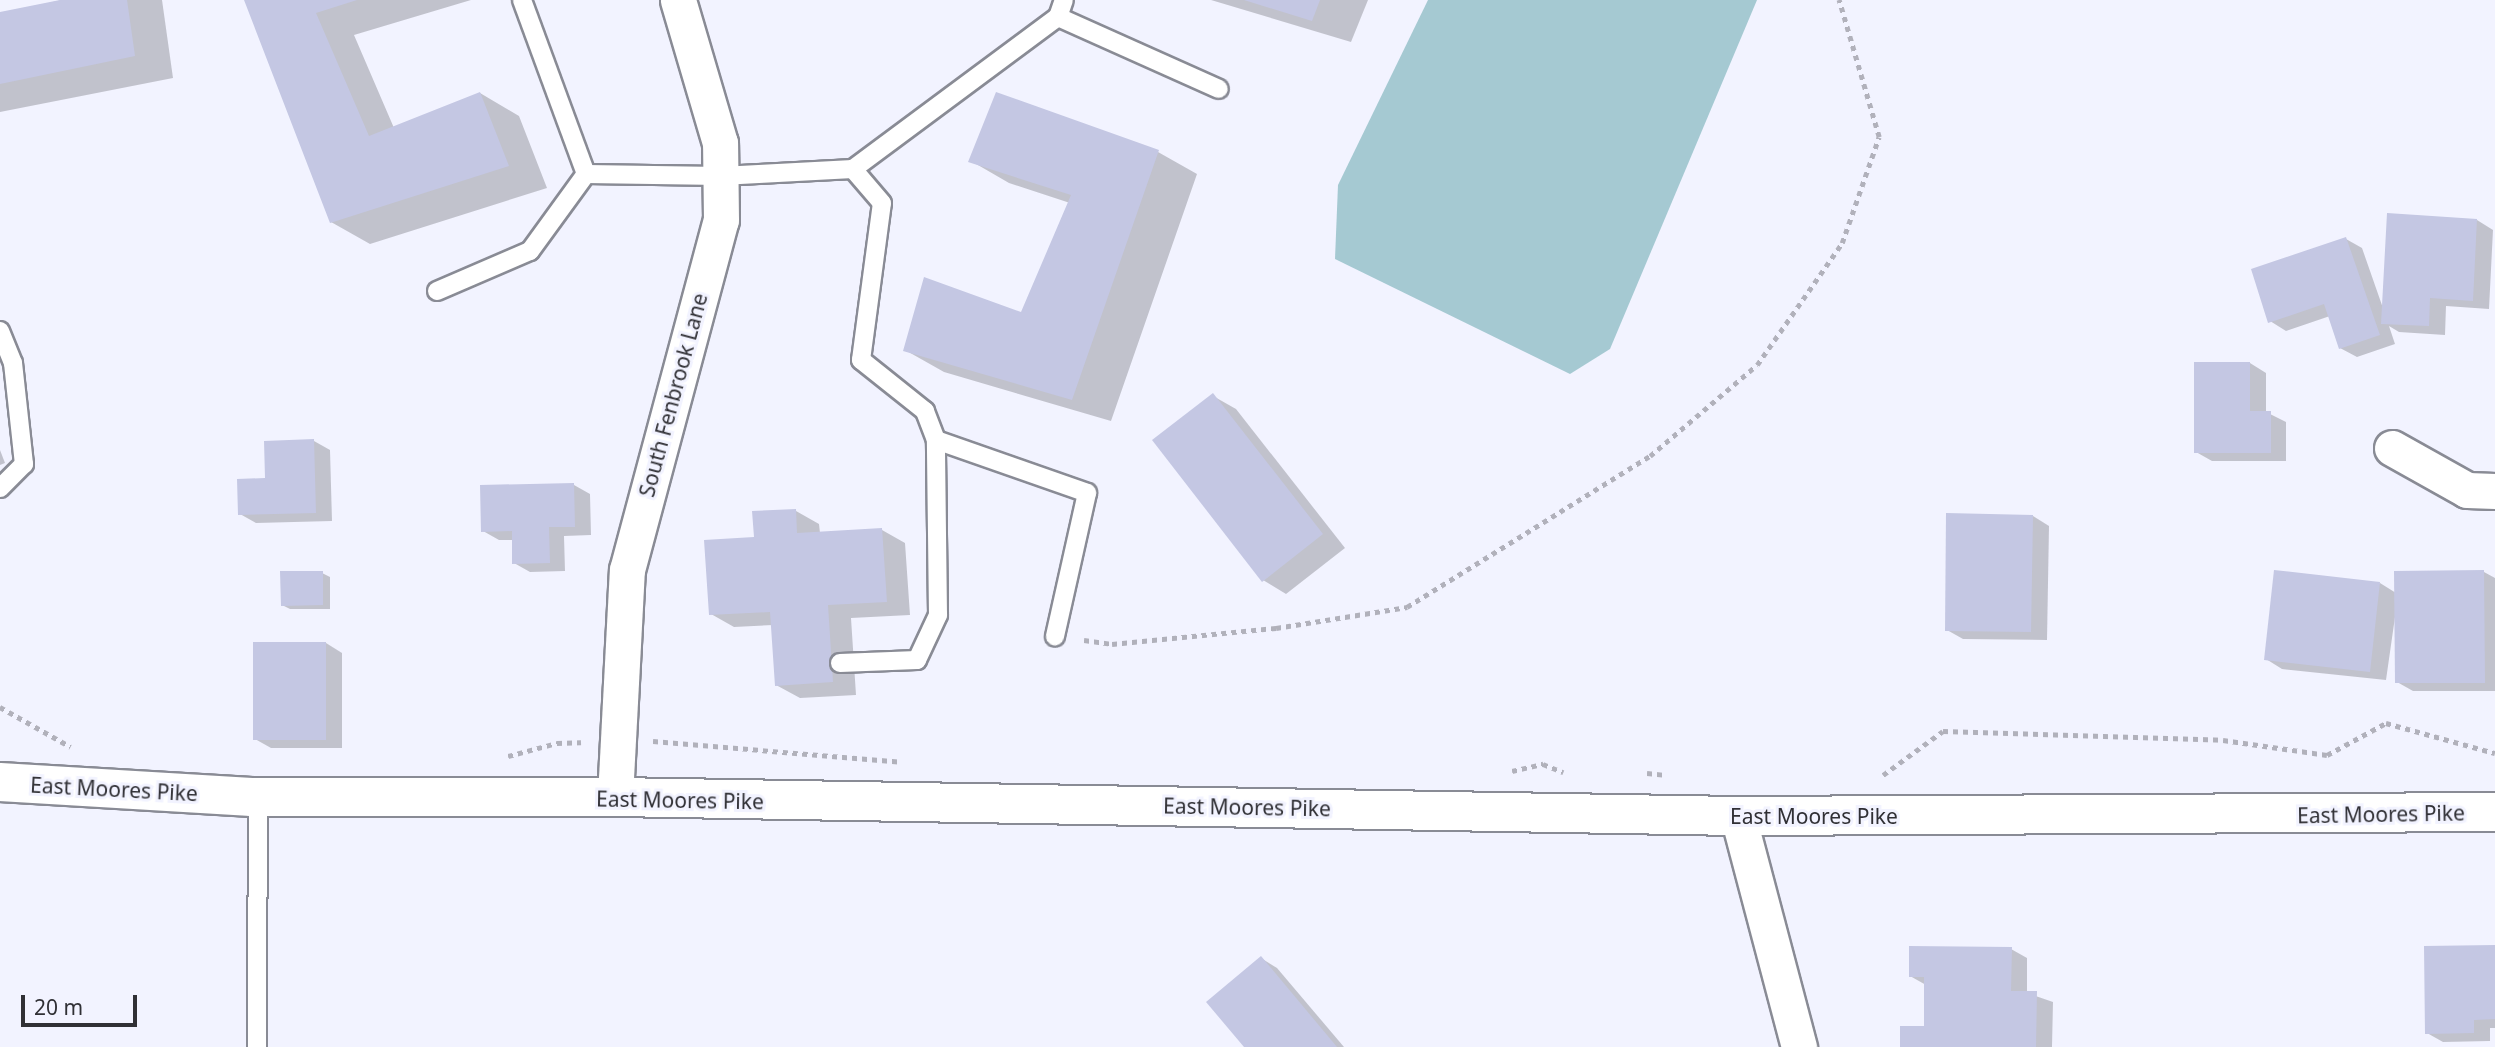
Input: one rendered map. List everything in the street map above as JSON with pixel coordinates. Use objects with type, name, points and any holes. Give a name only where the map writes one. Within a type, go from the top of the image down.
[{"type":"main road","name":"East Moores Pike","points":[[0,782],[258,797],[615,797],[1738,816],[2495,812]]},
{"type":"street","name":"South Fenbrook Lane","points":[[615,797],[627,570],[721,220],[720,143],[678,0]]},
{"type":"street","points":[[2392,448],[2467,490],[2495,491]]},
{"type":"street","points":[[1738,816],[1799,1047]]},
{"type":"lane","points":[[522,0],[586,174]]},
{"type":"lane","points":[[586,174],[721,176],[853,169],[1058,18],[1064,0]]},
{"type":"lane","points":[[1058,18],[1219,89]]},
{"type":"lane","points":[[840,663],[917,660],[938,615],[936,440],[925,411],[860,360],[882,203],[853,169]]},
{"type":"lane","points":[[437,291],[530,251],[586,174]]},
{"type":"lane","points":[[0,331],[13,363],[24,464],[0,488]]},
{"type":"lane","points":[[936,440],[1087,493],[1055,636]]},
{"type":"lane","points":[[257,1047],[258,797]]},
{"type":"path","points":[[1055,636],[1111,644],[1276,628],[1407,607],[1650,456],[1757,365],[1842,243],[1879,137],[1839,0]]},
{"type":"path","points":[[0,708],[80,752]]},
{"type":"path","points":[[1880,777],[1943,731],[2223,740],[2327,755],[2386,723],[2495,753]]},
{"type":"path","points":[[496,760],[557,743],[618,740],[866,756],[904,763]]},
{"type":"path","points":[[1508,771],[1543,764],[1568,774]]},
{"type":"path","points":[[1634,774],[1661,771],[1670,779]]},
{"type":"water","points":[[1428,0],[1757,0],[1610,349],[1570,374],[1335,259],[1338,185]]},
{"type":"building","points":[[60,0],[127,0],[135,56],[0,84],[0,12]]},
{"type":"building","points":[[244,0],[357,0],[316,13],[369,136],[480,92],[509,166],[330,223]]},
{"type":"building","points":[[1244,0],[1320,0],[1312,21]]},
{"type":"building","points":[[996,92],[1159,150],[1072,400],[903,351],[924,277],[1021,312],[1071,195],[968,162]]},
{"type":"building","points":[[2387,213],[2477,219],[2473,301],[2430,298],[2429,326],[2381,324]]},
{"type":"building","points":[[2346,237],[2380,335],[2339,349],[2324,304],[2268,323],[2251,269]]},
{"type":"building","points":[[2194,362],[2250,362],[2250,411],[2271,411],[2271,453],[2194,453]]},
{"type":"building","points":[[1213,393],[1323,534],[1262,582],[1152,440]]},
{"type":"building","points":[[314,439],[316,513],[238,515],[237,479],[265,478],[264,441]]},
{"type":"building","points":[[574,483],[575,527],[549,527],[550,563],[512,564],[512,531],[481,532],[480,485]]},
{"type":"building","points":[[796,509],[797,533],[882,528],[887,602],[828,605],[833,682],[775,686],[770,612],[709,615],[704,540],[754,537],[752,511]]},
{"type":"building","points":[[1946,513],[2033,515],[2031,632],[1945,631]]},
{"type":"building","points":[[2274,570],[2380,582],[2370,672],[2264,660]]},
{"type":"building","points":[[2484,570],[2485,683],[2395,683],[2394,571]]},
{"type":"building","points":[[280,571],[323,571],[323,605],[281,606]]},
{"type":"building","points":[[253,642],[326,642],[326,740],[253,740]]},
{"type":"building","points":[[2495,945],[2495,1019],[2474,1020],[2474,1033],[2425,1034],[2424,946]]},
{"type":"building","points":[[1909,946],[2012,947],[2011,991],[2037,991],[2036,1047],[1900,1047],[1900,1026],[1924,1026],[1924,977],[1909,977]]},
{"type":"building","points":[[1261,956],[1337,1047],[1244,1047],[1206,1002]]}]
